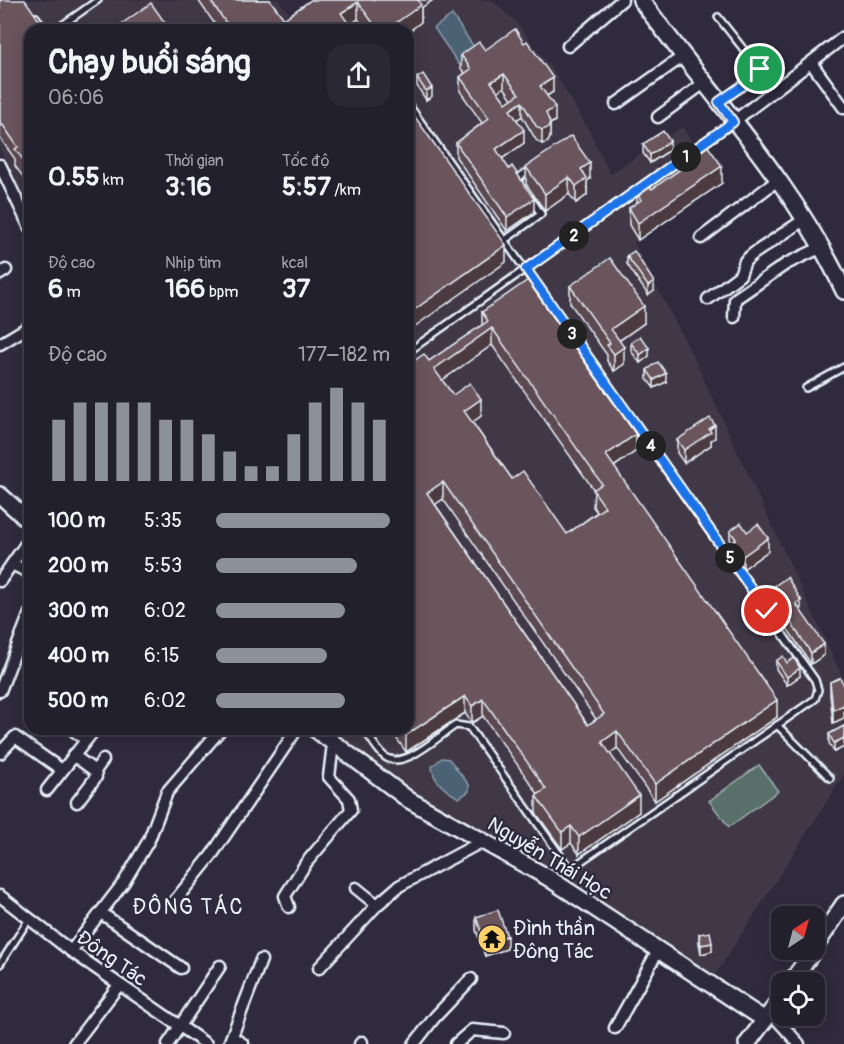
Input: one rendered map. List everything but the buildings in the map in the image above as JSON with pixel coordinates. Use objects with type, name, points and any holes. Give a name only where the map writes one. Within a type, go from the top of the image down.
[{"type":"street","points":[[568,46],[622,0]]},
{"type":"street","points":[[641,0],[682,57],[779,179],[842,281]]},
{"type":"street","points":[[733,122],[812,64],[844,37]]},
{"type":"street","points":[[616,104],[682,57]]},
{"type":"street","points":[[812,64],[844,108]]},
{"type":"street","points":[[658,117],[704,83]]},
{"type":"street","points":[[0,165],[24,215]]},
{"type":"street","points":[[701,238],[779,179]]},
{"type":"street","points":[[708,299],[738,277],[746,261],[753,254],[805,219]]},
{"type":"street","points":[[734,317],[735,299],[786,264],[822,248]]},
{"type":"street","points":[[0,344],[24,330]]},
{"type":"street","points":[[0,495],[24,517]]},
{"type":"street","points":[[0,580],[24,547]]},
{"type":"street","points":[[12,564],[24,570]]},
{"type":"street","points":[[0,691],[24,629]]},
{"type":"street","points":[[80,735],[86,740]]},
{"type":"street","points":[[47,790],[90,735]]},
{"type":"street","points":[[70,951],[101,913],[149,840],[167,792],[216,735]]},
{"type":"street","points":[[174,903],[211,856],[293,735]]},
{"type":"street","name":"Nguyễn Thái Học","points":[[322,735],[409,800],[547,877],[768,1016]]},
{"type":"street","points":[[0,753],[15,736],[62,770]]},
{"type":"street","points":[[290,907],[285,896],[294,879],[351,810],[349,799],[328,777],[333,744]]},
{"type":"street","points":[[73,755],[94,771],[96,777],[76,802]]},
{"type":"street","points":[[94,771],[104,760]]},
{"type":"street","points":[[320,968],[377,905],[399,885],[483,841]]},
{"type":"street","points":[[356,888],[377,905]]},
{"type":"street","name":"Đông Tác","points":[[0,896],[70,951],[206,1044]]},
{"type":"street","points":[[825,933],[844,905]]},
{"type":"street","points":[[101,913],[181,968]]},
{"type":"street","points":[[615,1028],[659,949]]},
{"type":"street","points":[[243,1044],[231,1040],[261,960]]},
{"type":"street","points":[[168,1044],[220,966]]},
{"type":"street","points":[[414,1044],[471,979]]},
{"type":"street","points":[[74,1044],[118,985]]},
{"type":"street","points":[[747,1044],[771,1012]]},
{"type":"street","points":[[768,1016],[799,1044]]},
{"type":"street","points":[[456,1044],[472,1030],[504,1033]]},
{"type":"lane","points":[[64,24],[98,0]]},
{"type":"lane","points":[[30,8],[41,24]]},
{"type":"lane","points":[[718,17],[760,69],[759,74],[719,102]]},
{"type":"lane","points":[[368,735],[382,754],[398,761],[408,758],[456,725],[469,727],[570,869],[815,699],[819,690],[817,683],[414,112]]},
{"type":"lane","points":[[414,348],[733,122]]},
{"type":"lane","points":[[523,188],[517,179],[535,166]]},
{"type":"lane","points":[[505,240],[541,214],[529,196]]},
{"type":"lane","points":[[806,388],[844,367]]},
{"type":"lane","points":[[777,725],[830,778]]},
{"type":"lane","points":[[0,964],[29,918]]},
{"type":"shaded area","points":[[0,0],[278,0],[293,18],[307,0],[492,0],[516,22],[556,75],[590,132],[610,174],[682,127],[722,183],[634,243],[693,356],[844,680],[844,775],[714,977],[589,896],[452,823],[332,735],[414,735],[414,24],[24,24],[24,197],[0,151]]},
{"type":"green space","points":[[759,765],[778,791],[729,827],[709,801]]},
{"type":"water","points":[[452,15],[478,53],[460,66],[434,28]]},
{"type":"water","points":[[442,758],[449,759],[469,785],[469,791],[459,798],[445,789],[434,776],[432,766]]},
{"type":"place","name":"Đình thần Đông Tác","points":[[492,939]]},
{"type":"district","name":"ĐÔNG TÁC","points":[[188,907]]},
{"type":"route","points":[[760,69],[759,74],[719,102],[733,122],[526,269],[767,611]]}]
